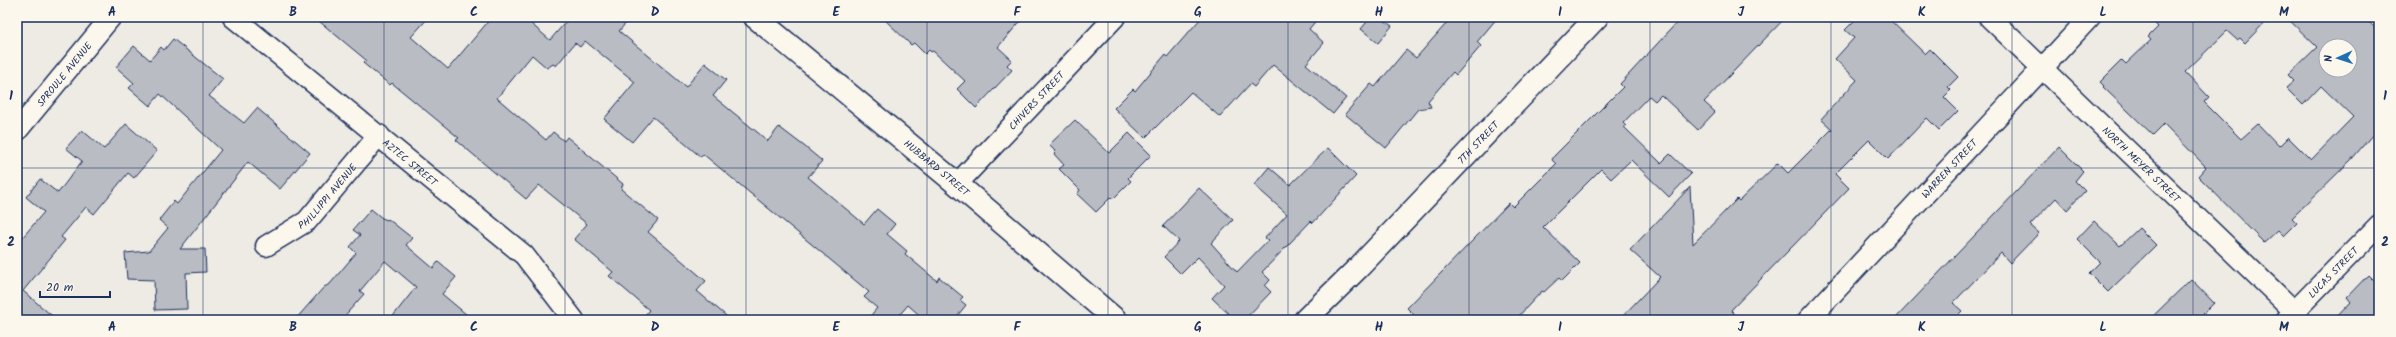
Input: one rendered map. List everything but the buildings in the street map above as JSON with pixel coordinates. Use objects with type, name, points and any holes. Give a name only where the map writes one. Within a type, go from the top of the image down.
[{"type":"main road","name":"HUBBARD STREET","points":[[755,17],[957,184],[1116,320]]},
{"type":"main road","name":"7TH STREET","points":[[1305,320],[1359,267],[1597,17]]},
{"type":"street","name":"SPROULE AVENUE","points":[[17,131],[111,17]]},
{"type":"street","name":"AZTEC STREET","points":[[233,17],[524,255],[574,320]]},
{"type":"street","name":"CHIVERS STREET","points":[[957,184],[1115,17]]},
{"type":"street","name":"NORTH MEYER STREET","points":[[1989,17],[2042,67],[2290,316]]},
{"type":"street","name":"WARREN STREET","points":[[1808,320],[2090,17]]},
{"type":"street","name":"PHILLIPPI AVENUE","points":[[266,246],[307,221],[378,135]]},
{"type":"street","name":"LUCAS STREET","points":[[2290,316],[2379,225]]}]
